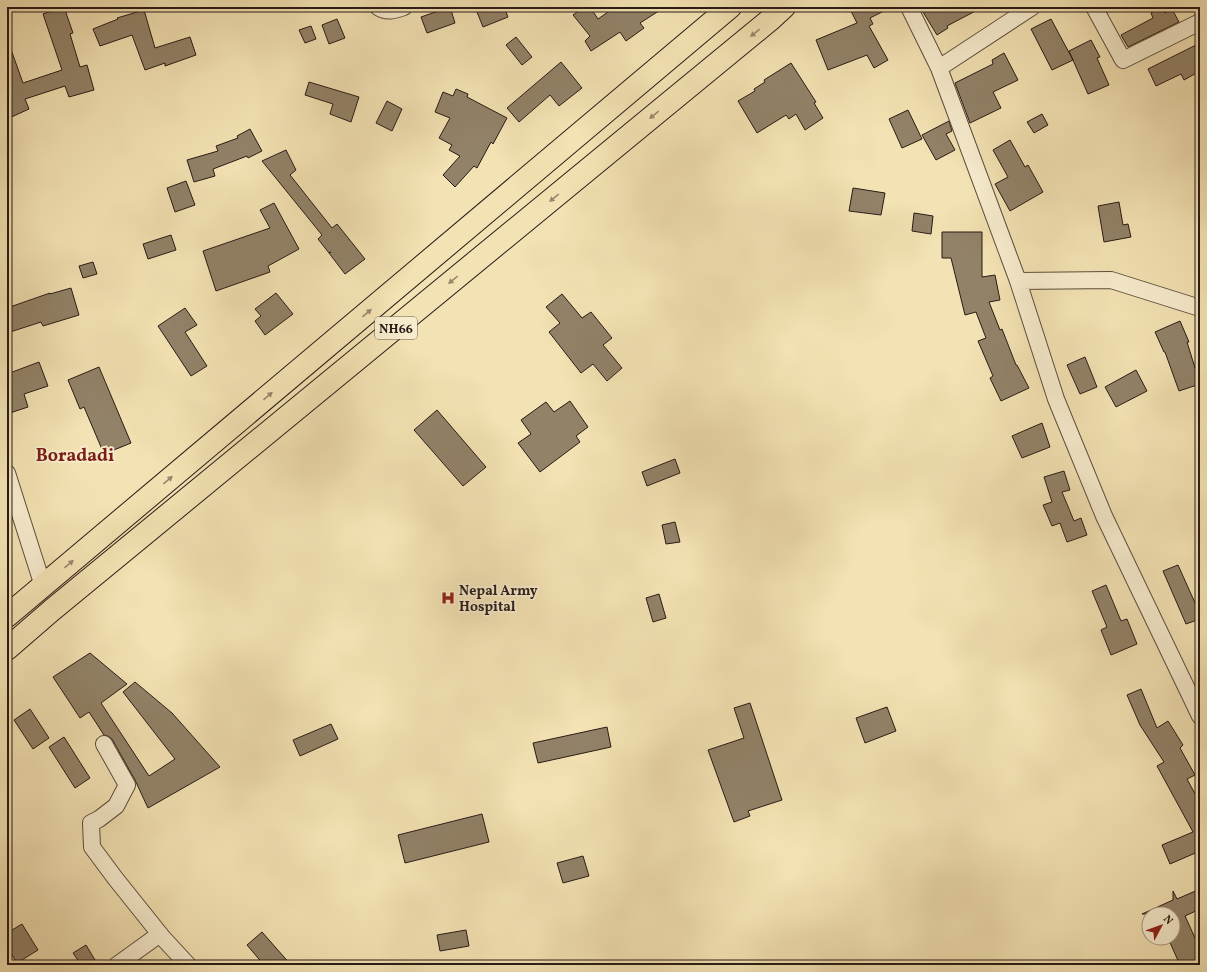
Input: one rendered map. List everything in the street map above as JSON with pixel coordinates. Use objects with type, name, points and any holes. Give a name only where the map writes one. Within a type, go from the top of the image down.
[{"type":"highway","name":"NH66","points":[[7,616],[730,7]]},
{"type":"highway","name":"NH66","points":[[7,649],[58,605],[784,7]]},
{"type":"street","points":[[378,7],[386,11],[404,7]]},
{"type":"street","points":[[908,7],[939,68],[1018,281],[1056,399],[1104,516],[1200,716]]},
{"type":"street","points":[[939,68],[1032,7]]},
{"type":"street","points":[[1094,7],[1123,60],[1200,22]]},
{"type":"street","points":[[1018,281],[1110,280],[1200,308]]},
{"type":"street","points":[[7,473],[43,586]]},
{"type":"street","points":[[104,744],[127,785],[116,806],[91,823],[92,847],[160,934],[188,965]]},
{"type":"street","points":[[117,965],[160,934]]},
{"type":"building","points":[[64,7],[73,33],[70,34],[80,67],[87,65],[94,90],[69,97],[65,86],[25,99],[29,109],[7,119],[7,45],[9,44],[23,83],[62,70],[43,14]]},
{"type":"building","points":[[450,7],[455,23],[427,33],[421,17]]},
{"type":"building","points":[[475,7],[504,7],[508,17],[483,27]]},
{"type":"building","points":[[584,7],[590,7],[598,19],[615,7],[665,7],[640,23],[644,28],[626,41],[620,32],[591,51],[585,41],[590,36],[573,15]]},
{"type":"building","points":[[849,7],[892,7],[870,18],[873,24],[869,26],[888,60],[874,68],[867,55],[828,70],[816,40],[857,23]]},
{"type":"building","points":[[920,7],[983,7],[947,26],[948,28],[937,35]]},
{"type":"building","points":[[1161,7],[1165,13],[1172,9],[1179,22],[1128,47],[1121,35],[1153,18],[1151,13]]},
{"type":"building","points":[[144,10],[155,48],[190,37],[196,55],[165,66],[165,63],[145,70],[132,35],[100,46],[93,29],[118,19],[117,18]]},
{"type":"building","points":[[337,19],[345,38],[329,44],[322,25]]},
{"type":"building","points":[[1051,19],[1073,60],[1052,70],[1031,29]]},
{"type":"building","points":[[311,26],[316,39],[305,43],[299,30]]},
{"type":"building","points":[[516,37],[532,57],[522,65],[506,45]]},
{"type":"building","points":[[1091,40],[1100,57],[1097,58],[1109,85],[1088,94],[1069,51]]},
{"type":"building","points":[[1200,43],[1200,71],[1184,80],[1181,74],[1156,86],[1148,69]]},
{"type":"building","points":[[1004,53],[1018,80],[993,92],[1001,108],[970,123],[955,83],[993,64],[992,60]]},
{"type":"building","points":[[561,62],[582,88],[559,106],[550,95],[519,122],[507,108]]},
{"type":"building","points":[[791,63],[816,102],[814,103],[823,118],[805,130],[796,114],[789,119],[786,115],[757,133],[738,101],[755,91],[754,89],[765,82],[764,80]]},
{"type":"building","points":[[309,82],[359,97],[351,122],[330,114],[333,104],[305,95]]},
{"type":"building","points":[[456,89],[468,94],[467,97],[507,118],[493,144],[491,142],[477,168],[474,166],[455,187],[443,175],[460,156],[449,150],[452,145],[439,138],[450,118],[435,112],[443,92],[453,96]]},
{"type":"building","points":[[387,101],[402,109],[392,131],[376,123]]},
{"type":"building","points":[[908,110],[922,139],[902,148],[889,119]]},
{"type":"building","points":[[1042,114],[1048,125],[1034,133],[1027,122]]},
{"type":"building","points":[[949,121],[952,131],[946,134],[955,150],[936,160],[922,135]]},
{"type":"building","points":[[250,129],[262,151],[248,158],[247,156],[213,169],[215,176],[194,182],[187,160],[218,151],[216,146],[238,138],[237,136]]},
{"type":"building","points":[[1010,140],[1025,167],[1028,165],[1043,192],[1010,211],[995,184],[1008,177],[993,150]]},
{"type":"building","points":[[286,150],[296,170],[290,175],[332,228],[337,224],[365,259],[345,274],[318,239],[322,235],[262,161]]},
{"type":"building","points":[[186,181],[195,205],[175,212],[167,188]]},
{"type":"building","points":[[853,188],[885,193],[881,215],[849,211]]},
{"type":"building","points":[[1119,202],[1123,225],[1128,224],[1131,237],[1104,242],[1098,206]]},
{"type":"building","points":[[274,203],[299,249],[268,266],[270,272],[216,291],[203,251],[270,228],[260,210]]},
{"type":"building","points":[[914,213],[933,216],[931,234],[912,231]]},
{"type":"building","points":[[942,232],[982,232],[982,277],[995,275],[1000,300],[989,302],[1000,330],[1002,329],[1016,365],[1029,388],[1001,401],[990,378],[993,376],[978,341],[986,338],[976,312],[965,315],[951,258],[942,258]]},
{"type":"building","points":[[171,235],[176,250],[148,259],[143,244]]},
{"type":"building","points":[[93,262],[97,274],[83,278],[79,266]]},
{"type":"building","points":[[71,288],[79,315],[43,326],[41,322],[7,333],[7,308],[50,293]]},
{"type":"building","points":[[276,293],[293,314],[265,335],[255,321],[261,316],[255,309]]},
{"type":"building","points":[[562,294],[582,318],[591,312],[612,338],[603,345],[622,368],[607,381],[593,364],[581,373],[549,332],[560,323],[546,307]]},
{"type":"building","points":[[185,308],[197,325],[185,332],[207,366],[191,376],[158,326]]},
{"type":"building","points":[[1180,321],[1189,342],[1187,342],[1200,384],[1179,391],[1165,352],[1155,332]]},
{"type":"building","points":[[1085,357],[1097,387],[1080,394],[1067,365]]},
{"type":"building","points":[[39,362],[48,386],[24,394],[28,407],[7,414],[7,374]]},
{"type":"building","points":[[99,367],[131,443],[104,454],[84,407],[80,409],[68,380]]},
{"type":"building","points":[[1136,370],[1147,391],[1116,407],[1105,387]]},
{"type":"building","points":[[570,401],[588,427],[576,436],[580,442],[540,472],[518,443],[531,434],[521,420],[546,402],[554,412]]},
{"type":"building","points":[[437,410],[486,467],[463,486],[414,430]]},
{"type":"building","points":[[1042,423],[1050,447],[1022,458],[1012,436]]},
{"type":"building","points":[[675,459],[680,473],[647,486],[642,472]]},
{"type":"building","points":[[1064,471],[1070,490],[1062,492],[1074,521],[1081,518],[1087,535],[1067,542],[1060,523],[1052,526],[1043,505],[1052,502],[1044,477]]},
{"type":"building","points":[[675,522],[680,542],[666,544],[662,525]]},
{"type":"building","points":[[1178,565],[1200,614],[1200,619],[1186,624],[1163,571]]},
{"type":"building","points":[[1106,585],[1121,621],[1127,619],[1137,644],[1111,655],[1101,630],[1107,627],[1092,591]]},
{"type":"building","points":[[659,594],[666,618],[653,622],[646,598]]},
{"type":"building","points":[[90,653],[127,684],[101,703],[149,776],[175,759],[123,692],[135,682],[172,713],[220,767],[148,808],[135,780],[112,739],[104,735],[89,712],[80,718],[53,677]]},
{"type":"building","points":[[1141,689],[1157,728],[1168,721],[1183,745],[1180,748],[1195,775],[1187,779],[1200,803],[1200,851],[1170,864],[1162,845],[1193,832],[1157,766],[1164,762],[1140,725],[1127,695]]},
{"type":"building","points":[[750,703],[782,800],[748,811],[750,816],[734,822],[708,750],[744,738],[734,708]]},
{"type":"building","points":[[887,707],[896,731],[865,743],[856,718]]},
{"type":"building","points":[[30,709],[49,738],[33,749],[14,720]]},
{"type":"building","points":[[331,724],[338,739],[300,756],[293,740]]},
{"type":"building","points":[[607,727],[611,747],[538,763],[533,743]]},
{"type":"building","points":[[64,737],[90,778],[75,788],[49,747]]},
{"type":"building","points":[[482,814],[489,842],[405,863],[398,835]]},
{"type":"building","points":[[583,856],[589,876],[563,883],[557,863]]},
{"type":"building","points":[[1200,889],[1200,909],[1185,916],[1200,949],[1200,965],[1180,965],[1172,946],[1181,946],[1181,906],[1160,906],[1173,900],[1173,891],[1177,899]]},
{"type":"building","points":[[22,924],[38,950],[17,963],[7,947],[7,933]]},
{"type":"building","points":[[466,930],[469,946],[440,951],[437,935]]},
{"type":"building","points":[[262,932],[291,965],[264,965],[247,945]]},
{"type":"building","points":[[86,945],[98,965],[81,965],[73,953]]},
{"type":"place","name":"Nepal Army Hospital","points":[[448,598]]},
{"type":"district","name":"Boradadi","points":[[75,455]]}]
